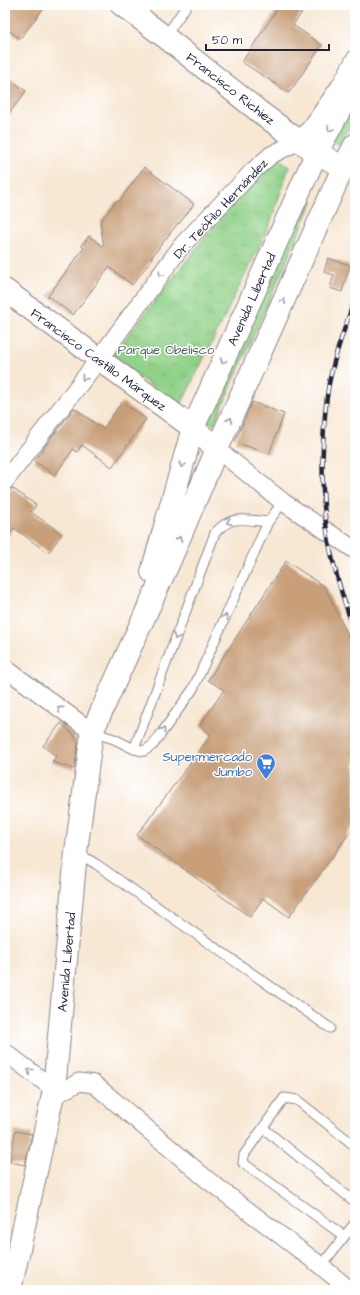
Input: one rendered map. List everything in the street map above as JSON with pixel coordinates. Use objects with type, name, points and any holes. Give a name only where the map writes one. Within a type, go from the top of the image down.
[{"type":"main road","name":"Francisco Richiez","points":[[122,5],[299,141],[349,172]]},
{"type":"main road","name":"Avenida Libertad","points":[[133,638],[193,428],[317,152],[355,82]]},
{"type":"main road","name":"Avenida Libertad","points":[[10,1290],[54,1090],[76,852],[92,732],[133,638],[170,560],[217,449],[349,172],[355,145]]},
{"type":"main road","name":"Francisco Castillo Márquez","points":[[5,290],[193,428],[217,449]]},
{"type":"street","name":"Dr. Teófilo Hernández","points":[[5,481],[99,359],[183,244],[254,170],[271,155],[299,141],[340,86],[355,59]]},
{"type":"street","points":[[217,449],[283,502],[355,550]]},
{"type":"street","points":[[5,668],[92,732]]},
{"type":"street","points":[[5,1052],[59,1093],[76,1083],[81,1082],[94,1084],[209,1181],[350,1290]]},
{"type":"lane","points":[[165,37],[187,5]]},
{"type":"lane","points":[[92,732],[114,739],[134,749],[144,751],[152,745],[193,689],[268,522],[283,502]]},
{"type":"lane","points":[[134,749],[215,533],[228,521],[237,519],[268,522]]},
{"type":"lane","points":[[76,852],[330,1028]]},
{"type":"lane","points":[[344,1236],[243,1163],[244,1155],[284,1098],[298,1100],[355,1146]]},
{"type":"lane","points":[[263,1128],[355,1202]]},
{"type":"lane","points":[[320,1266],[355,1222]]},
{"type":"green space","points":[[355,80],[355,120],[339,145],[322,136]]},
{"type":"green space","name":"Parque Obelisco","points":[[278,157],[289,167],[270,224],[180,407],[111,357],[255,173]]},
{"type":"green space","points":[[295,195],[313,201],[214,425],[194,415]]},
{"type":"building","points":[[5,5],[46,5],[20,39],[5,27]]},
{"type":"building","points":[[280,5],[307,5],[293,25],[322,45],[289,93],[242,62]]},
{"type":"building","points":[[5,75],[26,91],[5,119]]},
{"type":"building","points":[[144,167],[194,204],[151,258],[152,259],[132,285],[109,267],[73,315],[48,296],[84,248],[81,246],[89,236],[104,247],[100,222],[117,200],[119,202]]},
{"type":"building","points":[[328,258],[350,265],[342,292],[330,288],[334,275],[324,272]]},
{"type":"building","points":[[122,402],[146,419],[112,467],[82,445],[77,452],[73,449],[55,475],[34,461],[74,408],[103,429]]},
{"type":"building","points":[[252,402],[284,414],[269,454],[235,442]]},
{"type":"building","points":[[12,488],[36,505],[31,512],[62,534],[48,553],[14,528],[5,540],[5,496]]},
{"type":"building","name":"Supermercado Jumbo","points":[[286,561],[325,587],[355,650],[355,825],[289,917],[263,898],[250,917],[137,835],[211,735],[200,725],[224,690],[208,680]]},
{"type":"building","points":[[61,723],[74,735],[78,744],[74,769],[52,762],[56,756],[43,746]]},
{"type":"building","points":[[15,1131],[32,1134],[25,1165],[10,1162]]},
{"type":"railway","points":[[355,299],[330,378],[324,423],[323,460],[323,497],[329,544],[338,582],[355,633]]},
{"type":"place","name":"Supermercado Jumbo","points":[[266,780]]}]
